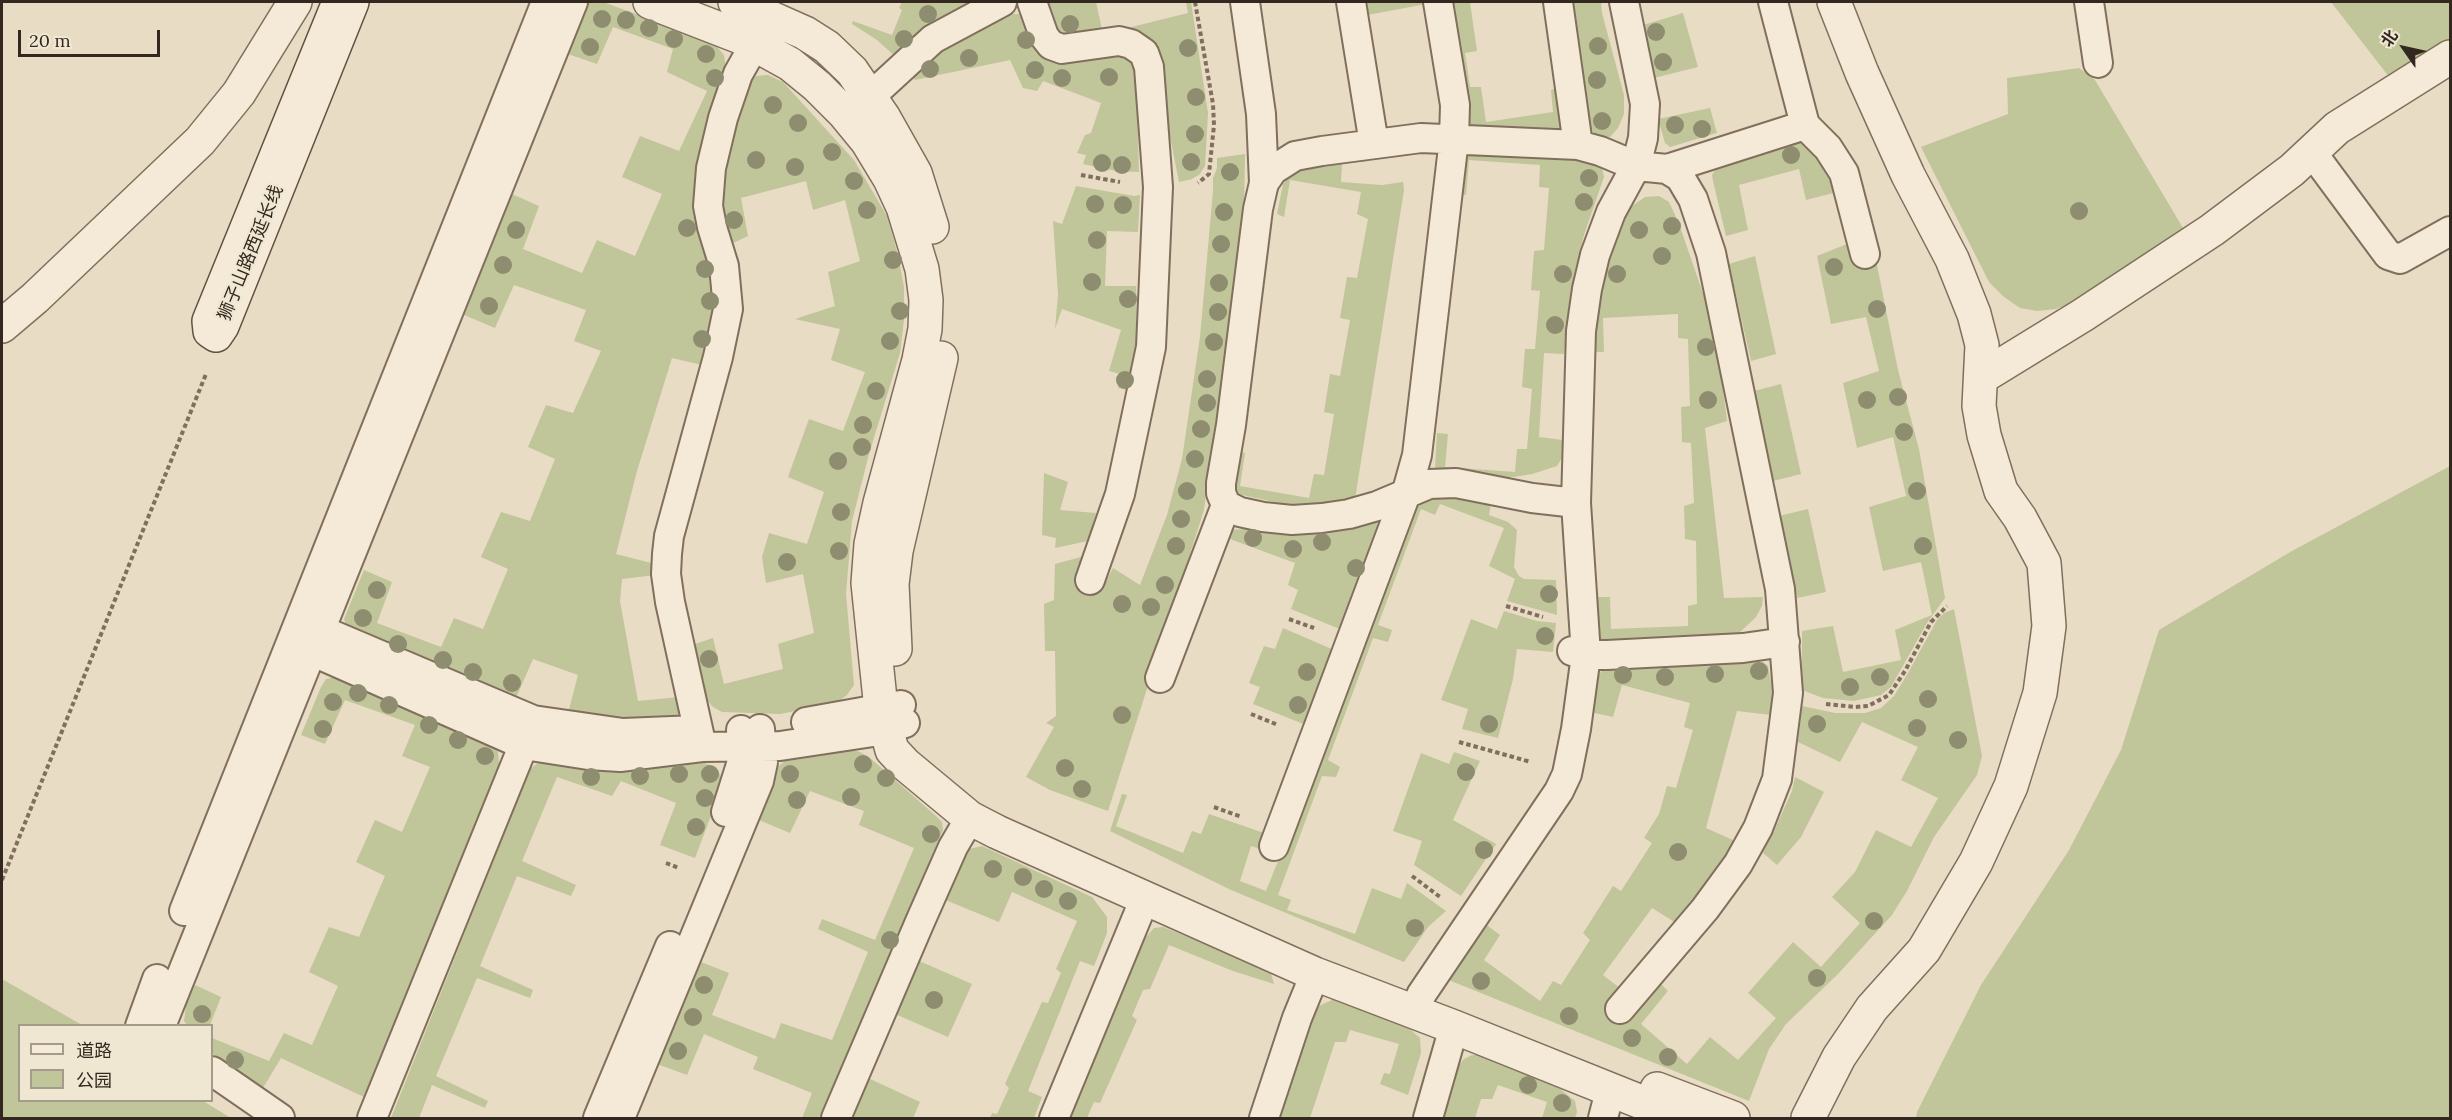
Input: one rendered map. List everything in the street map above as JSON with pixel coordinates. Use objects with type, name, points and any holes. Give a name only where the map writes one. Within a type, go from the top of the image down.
[{"type":"street","points":[[2,326],[35,298],[200,141],[239,93],[295,2]]},
{"type":"street","name":"狮子山路西延长线","points":[[339,2],[209,321],[210,331],[216,335],[222,326],[352,2]]},
{"type":"street","points":[[650,2],[721,28],[790,64],[817,86],[844,113],[867,141],[890,179],[903,207],[922,269],[926,300],[925,329],[871,544],[868,583],[893,716],[918,751],[956,783],[1008,815],[1152,881],[1572,1058],[1727,1114],[1733,1119]]},
{"type":"street","points":[[735,2],[805,33],[827,47],[852,71],[871,96],[915,173],[937,242],[946,302],[945,333],[896,551],[892,584],[892,750],[905,765],[970,818],[997,832],[1315,974],[1454,1027],[1607,1105],[1682,1119]]},
{"type":"street","points":[[1808,1119],[1839,1057],[1872,1008],[1924,950],[1976,862],[2011,786],[2040,693],[2049,626],[2044,563],[2020,518],[2001,491],[1983,435],[1979,406],[1982,345],[1974,314],[1952,259],[1908,175],[1866,84],[1834,2]]},
{"type":"street","points":[[1982,377],[2083,315],[2212,230],[2292,170],[2337,128],[2451,57]]},
{"type":"lane","points":[[162,1024],[305,636],[546,2]]},
{"type":"lane","points":[[141,1024],[573,2]]},
{"type":"lane","points":[[871,96],[933,39],[1002,2]]},
{"type":"lane","points":[[1032,2],[1039,16],[1044,36],[1052,45],[1062,50],[1119,41],[1131,44],[1144,53],[1149,66],[1158,187],[1150,347],[1120,494],[1090,580]]},
{"type":"lane","points":[[1245,2],[1262,114],[1264,183],[1258,209],[1231,425],[1221,483],[1221,493],[1226,505],[1240,512],[1263,517],[1322,518],[1349,514],[1377,506],[1407,491],[1429,484],[1456,483],[1571,503]]},
{"type":"lane","points":[[1351,2],[1374,144]]},
{"type":"lane","points":[[1274,846],[1407,491],[1417,455],[1424,414],[1444,214],[1454,140],[1455,105],[1438,2]]},
{"type":"lane","points":[[1558,2],[1578,145]]},
{"type":"lane","points":[[1613,2],[1635,103],[1634,134],[1629,164]]},
{"type":"lane","points":[[1415,993],[1431,950],[1460,912],[1545,784],[1579,653],[1571,621],[1571,503],[1581,331],[1595,255],[1629,164],[1643,138],[1645,104],[1624,2]]},
{"type":"lane","points":[[1773,2],[1805,124],[1828,148],[1844,174],[1865,254]]},
{"type":"lane","points":[[2089,2],[2098,63]]},
{"type":"lane","points":[[699,739],[670,602],[666,574],[667,554],[669,536],[718,357],[728,309],[724,266],[708,206],[711,168],[723,118],[738,74],[755,44]]},
{"type":"lane","points":[[1667,169],[1805,124]]},
{"type":"lane","points":[[1264,183],[1273,170],[1295,156],[1421,138],[1578,145],[1600,151],[1629,164],[1667,169],[1680,177],[1693,199],[1711,253],[1780,589],[1788,693],[1777,779],[1758,828],[1738,864],[1705,909],[1620,1009]]},
{"type":"lane","points":[[2311,151],[2388,255],[2400,259],[2451,231]]},
{"type":"lane","points":[[1415,993],[1559,791],[1567,774],[1576,729],[1579,653],[1571,503]]},
{"type":"lane","points":[[1160,678],[1226,505]]},
{"type":"lane","points":[[305,636],[529,733],[623,733],[699,739],[751,738],[893,716]]},
{"type":"lane","points":[[1579,653],[1743,648],[1785,642]]},
{"type":"lane","points":[[372,1119],[529,733]]},
{"type":"lane","points":[[598,1119],[720,827],[751,738]]},
{"type":"lane","points":[[620,1119],[759,781],[763,762],[751,738]]},
{"type":"lane","points":[[836,1119],[928,902],[953,847],[970,818]]},
{"type":"lane","points":[[1054,1119],[1145,898]]},
{"type":"lane","points":[[1264,1119],[1297,1018],[1315,974]]},
{"type":"lane","points":[[1428,1119],[1454,1027]]},
{"type":"lane","points":[[213,1072],[280,1119]]},
{"type":"lane","points":[[213,1095],[250,1119]]},
{"type":"path","points":[[1158,187],[1186,186],[1201,182],[1209,174],[1213,146],[1213,104],[1196,2]]},
{"type":"path","points":[[2,880],[208,368]]},
{"type":"path","points":[[1506,606],[1527,614],[1571,621]]},
{"type":"path","points":[[1788,693],[1839,706],[1855,707],[1880,702],[1896,686],[1930,622],[1947,606]]},
{"type":"path","points":[[1459,742],[1550,767]]},
{"type":"path","points":[[1412,876],[1460,912]]},
{"type":"green space","points":[[590,2],[603,2],[713,42],[724,55],[726,69],[710,261],[717,310],[706,366],[672,358],[637,471],[616,554],[655,564],[656,575],[622,579],[620,601],[638,701],[679,697],[680,712],[674,718],[636,723],[568,713],[578,675],[533,659],[516,698],[348,630],[344,619],[364,570],[392,582],[377,623],[441,647],[454,618],[483,629],[508,569],[481,557],[501,512],[530,521],[555,459],[528,447],[546,405],[573,413],[601,351],[574,341],[586,310],[514,285],[495,328],[464,315],[512,194],[539,206],[523,249],[582,273],[597,240],[635,256],[662,194],[622,177],[640,136],[679,151],[707,91],[667,72],[673,49],[613,27],[597,64],[565,53],[585,6]]},
{"type":"green space","points":[[902,2],[982,2],[898,59],[877,40],[852,24],[853,21],[892,35],[902,10],[899,8]]},
{"type":"green space","points":[[1044,2],[1096,2],[1103,34],[1188,13],[1186,2],[1191,2],[1208,113],[1205,166],[1200,174],[1192,179],[1179,182],[1154,56],[1060,37]]},
{"type":"green space","points":[[1360,2],[1432,2],[1432,3],[1362,16]]},
{"type":"green space","points":[[1448,2],[1470,2],[1477,51],[1465,53],[1470,87],[1481,87],[1486,122],[1553,112],[1551,90],[1557,88],[1562,123],[1559,131],[1475,128],[1466,120]]},
{"type":"green space","points":[[1571,2],[1601,2],[1624,95],[1624,114],[1618,128],[1610,137],[1601,138],[1587,123]]},
{"type":"green space","points":[[2331,2],[2450,2],[2450,44],[2393,82]]},
{"type":"green space","points":[[1683,13],[1698,67],[1650,79],[1640,26]]},
{"type":"green space","points":[[1008,14],[1027,17],[1041,53],[1055,63],[1113,49],[1122,50],[1136,65],[1139,172],[1116,171],[1083,164],[1086,155],[1077,153],[1085,135],[1091,133],[1101,103],[1043,81],[1037,91],[1023,88],[1010,60],[915,80],[908,71],[924,59]]},
{"type":"green space","points":[[2079,68],[2095,80],[2183,228],[2080,300],[2056,309],[2037,311],[2020,308],[2004,297],[1989,282],[1921,147],[2008,114],[2007,78]]},
{"type":"green space","points":[[768,75],[783,82],[854,160],[887,216],[904,287],[904,320],[900,353],[869,454],[852,521],[846,594],[854,685],[847,695],[836,703],[780,714],[722,712],[713,707],[704,697],[692,645],[713,638],[724,684],[783,669],[778,644],[814,633],[803,574],[766,583],[762,557],[769,533],[807,544],[824,492],[788,477],[809,419],[843,431],[865,372],[831,360],[840,329],[795,319],[835,306],[828,272],[860,261],[845,200],[813,210],[806,181],[741,198],[748,236],[729,245],[719,189],[746,83],[755,76]]},
{"type":"green space","points":[[1710,108],[1717,133],[1670,147],[1665,143],[1658,119]]},
{"type":"green space","points":[[1792,138],[1801,140],[1809,146],[1837,192],[1806,200],[1799,169],[1739,185],[1748,230],[1726,236],[1712,175],[1715,170]]},
{"type":"green space","points":[[1466,151],[1572,156],[1597,163],[1602,168],[1604,177],[1584,235],[1574,274],[1564,354],[1544,353],[1539,437],[1563,440],[1562,458],[1557,466],[1532,474],[1514,477],[1453,476],[1442,473],[1435,467],[1437,433],[1448,434],[1445,467],[1515,472],[1517,449],[1527,449],[1532,389],[1522,387],[1525,349],[1535,349],[1540,291],[1531,290],[1534,251],[1544,250],[1549,188],[1539,187],[1540,165],[1469,160],[1466,195],[1457,193]]},
{"type":"green space","points":[[1245,154],[1244,210],[1204,510],[1108,811],[1050,790],[1026,777],[1054,727],[1046,723],[1056,716],[1055,651],[1045,651],[1044,604],[1054,600],[1055,564],[1081,557],[1078,574],[1079,586],[1086,595],[1095,595],[1103,587],[1113,568],[1140,585],[1167,515],[1182,459],[1200,337],[1213,178],[1217,168],[1217,158]]},
{"type":"green space","points":[[1342,164],[1341,182],[1382,185],[1403,182],[1404,190],[1355,499],[1305,509],[1238,494],[1232,487],[1235,451],[1245,453],[1240,486],[1309,498],[1314,474],[1324,475],[1334,414],[1324,412],[1330,374],[1340,376],[1350,320],[1340,318],[1347,277],[1357,278],[1368,219],[1357,214],[1361,192],[1290,180],[1284,217],[1277,214],[1283,184],[1292,173],[1301,167]]},
{"type":"green space","points":[[1076,186],[1134,196],[1140,195],[1138,232],[1107,231],[1105,286],[1136,286],[1138,348],[1128,390],[1118,388],[1120,374],[1109,371],[1121,330],[1062,309],[1055,329],[1058,294],[1053,221],[1062,224]]},
{"type":"green space","points":[[1659,196],[1669,202],[1678,221],[1715,328],[1727,421],[1705,428],[1724,598],[1763,597],[1762,606],[1756,617],[1736,636],[1602,640],[1593,634],[1589,597],[1610,597],[1611,629],[1688,626],[1688,606],[1697,604],[1696,541],[1685,539],[1684,506],[1694,503],[1691,443],[1682,442],[1681,407],[1690,406],[1688,339],[1678,338],[1678,314],[1603,318],[1604,352],[1592,352],[1604,255],[1629,208],[1645,197]]},
{"type":"green space","points":[[1847,244],[1858,268],[1865,270],[1873,263],[1874,250],[1898,370],[1919,449],[1945,598],[1927,623],[1891,687],[1881,695],[1854,701],[1823,698],[1802,690],[1802,631],[1833,626],[1843,672],[1901,660],[1895,630],[1932,615],[1921,562],[1883,571],[1869,507],[1906,496],[1893,437],[1857,448],[1843,383],[1879,371],[1866,317],[1831,324],[1817,256]]},
{"type":"green space","points":[[1755,256],[1776,354],[1751,361],[1729,264]]},
{"type":"green space","points":[[1781,384],[1801,474],[1773,481],[1754,391]]},
{"type":"green space","points":[[2450,466],[2450,1118],[1916,1118],[1981,985],[2069,850],[2121,750],[2159,630],[2292,551]]},
{"type":"green space","points":[[1044,473],[1068,482],[1060,510],[1096,513],[1088,541],[1055,548],[1056,538],[1042,535]]},
{"type":"green space","points":[[1431,495],[1491,501],[1489,515],[1508,522],[1517,530],[1514,567],[1519,576],[1524,579],[1556,580],[1557,615],[1507,601],[1515,579],[1489,566],[1504,528],[1440,504],[1435,515],[1421,509],[1378,625],[1392,630],[1388,642],[1373,638],[1328,760],[1340,767],[1336,777],[1322,776],[1278,895],[1291,900],[1287,910],[1355,934],[1372,888],[1401,899],[1407,883],[1446,911],[1428,927],[1404,962],[1231,890],[1110,831],[1122,794],[1127,795],[1116,826],[1183,853],[1192,831],[1201,834],[1209,814],[1264,833],[1266,851],[1251,846],[1240,881],[1266,891],[1280,856],[1287,853],[1409,514],[1416,501]]},
{"type":"green space","points":[[1808,509],[1826,592],[1797,598],[1779,516]]},
{"type":"green space","points":[[1376,522],[1382,528],[1342,630],[1291,609],[1298,590],[1288,585],[1295,563],[1230,539],[1216,573],[1207,569],[1229,530],[1260,528],[1329,532]]},
{"type":"green space","points":[[1954,609],[1982,756],[1977,775],[1934,837],[1907,891],[1892,915],[1838,974],[1786,1024],[1769,1049],[1749,1101],[1446,979],[1484,923],[1500,935],[1484,960],[1540,1001],[1553,981],[1561,985],[1590,940],[1583,933],[1613,886],[1621,891],[1652,843],[1644,838],[1659,814],[1667,786],[1676,788],[1693,730],[1684,727],[1690,703],[1622,685],[1613,717],[1590,712],[1598,676],[1603,669],[1620,663],[1748,659],[1763,662],[1768,666],[1772,688],[1771,715],[1737,711],[1706,828],[1735,841],[1717,870],[1676,923],[1652,908],[1603,975],[1621,989],[1660,983],[1668,991],[1641,1024],[1687,1064],[1710,1037],[1738,1060],[1776,1018],[1748,993],[1793,942],[1821,967],[1860,923],[1832,897],[1855,872],[1876,830],[1911,847],[1938,798],[1901,780],[1918,747],[1862,722],[1840,762],[1798,742],[1802,706],[1835,713],[1865,713],[1881,708],[1894,696],[1937,620],[1944,613]]},
{"type":"green space","points":[[1504,611],[1537,621],[1556,623],[1553,652],[1517,649],[1513,679],[1498,738],[1462,729],[1468,709],[1441,700],[1471,619],[1497,629]]},
{"type":"green space","points":[[1283,628],[1334,650],[1306,725],[1253,704],[1260,687],[1249,683],[1264,646],[1275,649]]},
{"type":"green space","points":[[340,676],[489,741],[498,752],[499,763],[494,783],[364,1097],[281,1058],[260,1093],[213,1054],[213,1038],[269,1061],[284,1033],[312,1045],[338,986],[309,972],[329,927],[359,937],[385,876],[356,862],[375,820],[402,832],[430,767],[402,756],[415,725],[345,700],[325,744],[301,735],[326,679]]},
{"type":"green space","points":[[844,748],[860,752],[870,758],[936,816],[942,822],[943,830],[819,1118],[802,1118],[812,1093],[753,1069],[758,1057],[704,1034],[687,1075],[654,1063],[696,960],[729,973],[712,1015],[775,1039],[781,1023],[832,1040],[868,952],[818,929],[822,919],[875,940],[914,848],[859,825],[864,811],[810,791],[790,833],[754,818],[772,772],[787,759]]},
{"type":"green space","points":[[1454,752],[1480,761],[1453,820],[1496,844],[1461,896],[1414,865],[1422,841],[1393,831],[1421,753],[1449,764]]},
{"type":"green space","points":[[551,759],[697,760],[710,765],[720,774],[723,784],[695,858],[660,845],[676,803],[621,781],[612,796],[557,777],[522,861],[576,885],[571,896],[517,876],[480,966],[533,990],[530,998],[477,978],[436,1076],[488,1101],[485,1108],[432,1085],[419,1118],[391,1118],[530,769],[538,763]]},
{"type":"green space","points":[[1795,777],[1824,792],[1801,837],[1777,865],[1762,852],[1792,791]]},
{"type":"green space","points":[[982,846],[1092,897],[1107,917],[1107,933],[1094,966],[1080,961],[1028,1091],[1042,1097],[1034,1118],[990,1118],[992,1113],[997,1114],[1009,1088],[1005,1084],[1042,1002],[1048,1003],[1061,973],[1056,969],[1077,921],[1012,892],[999,922],[943,899],[962,856],[969,849]]},
{"type":"green space","points":[[1163,927],[1270,970],[1274,984],[1233,971],[1169,945],[1150,989],[1143,990],[1132,1016],[1137,1020],[1100,1103],[1094,1102],[1087,1118],[1065,1118],[1139,945],[1154,928]]},
{"type":"green space","points":[[917,960],[972,984],[948,1037],[895,1014]]},
{"type":"green space","points":[[2,979],[80,1024],[18,1024],[18,1102],[205,1102],[231,1118],[2,1118]]},
{"type":"green space","points":[[195,985],[221,997],[210,1024],[186,1024],[184,1021],[186,1005]]},
{"type":"green space","points":[[1334,999],[1403,1023],[1420,1038],[1421,1053],[1408,1095],[1380,1084],[1384,1073],[1390,1074],[1399,1044],[1350,1030],[1346,1042],[1335,1042],[1310,1118],[1277,1118],[1312,1019],[1319,1006]]},
{"type":"green space","points":[[1472,1055],[1483,1055],[1559,1088],[1575,1101],[1577,1112],[1575,1118],[1542,1118],[1547,1102],[1498,1085],[1492,1099],[1481,1099],[1475,1118],[1441,1118],[1456,1069],[1464,1059]]},
{"type":"green space","points":[[868,1078],[920,1102],[913,1118],[851,1118]]}]
